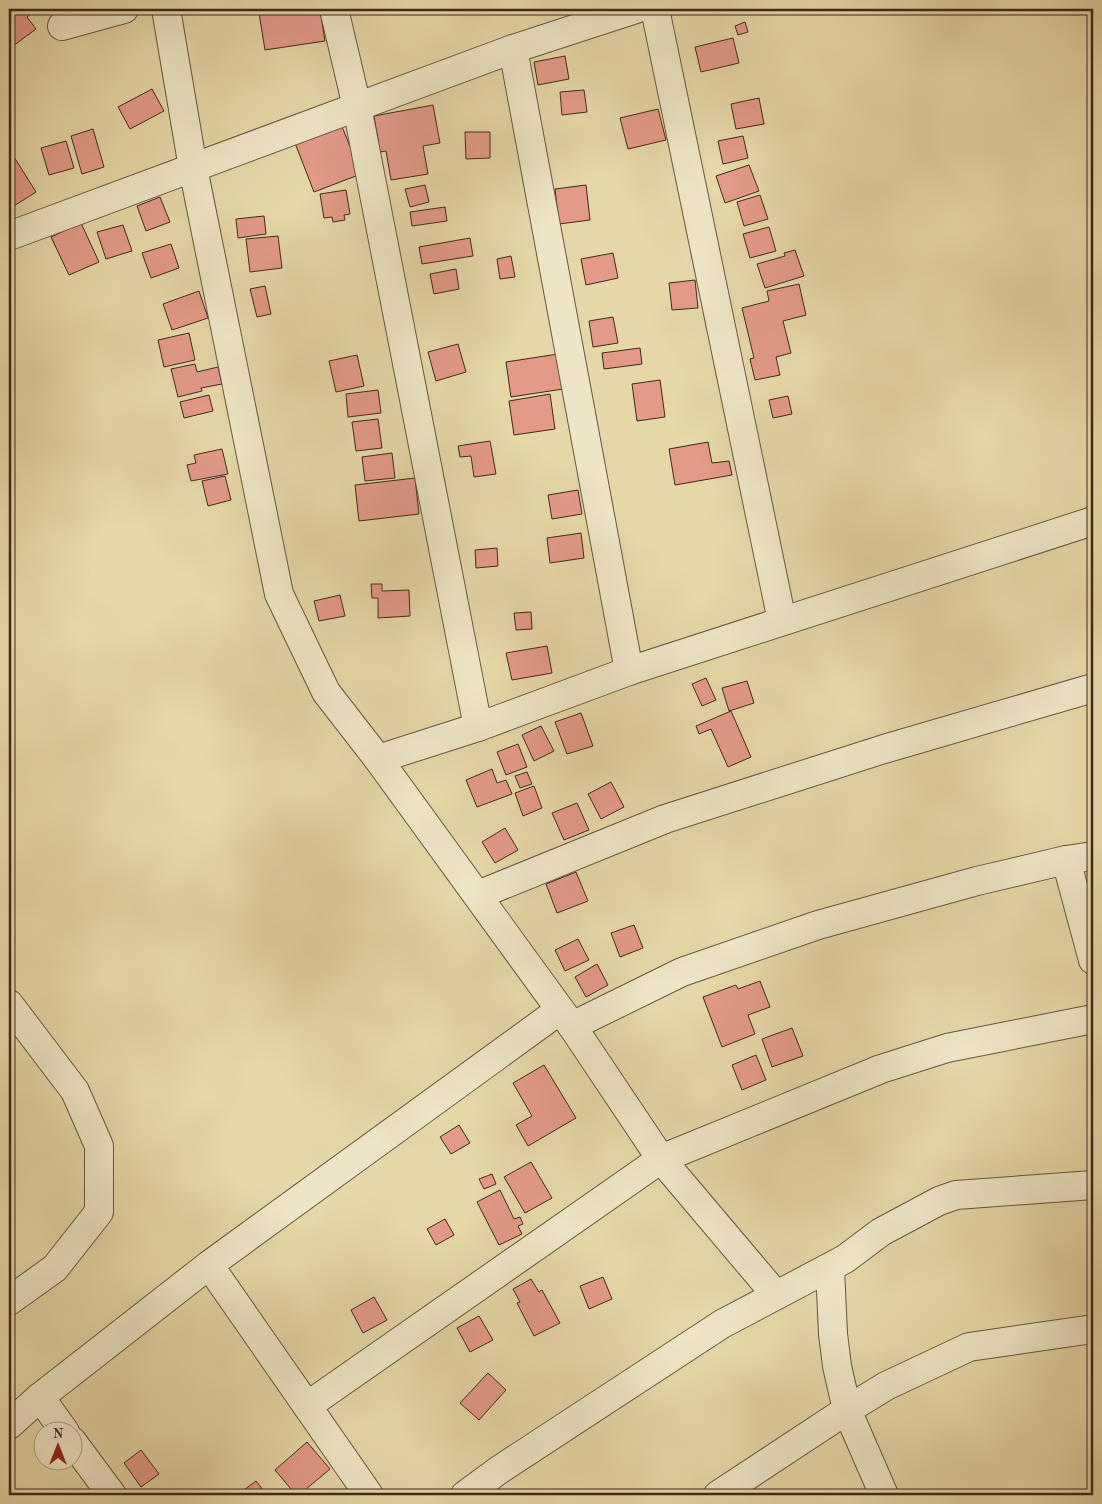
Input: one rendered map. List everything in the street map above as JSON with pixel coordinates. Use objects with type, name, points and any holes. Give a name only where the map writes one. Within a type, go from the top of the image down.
[{"type":"street","points":[[62,26],[124,9]]},
{"type":"street","points":[[166,9],[193,168],[279,594],[326,692],[478,895],[566,1018],[661,1159],[776,1295]]},
{"type":"street","points":[[334,9],[357,107],[478,727]]},
{"type":"street","points":[[9,236],[513,49],[636,9]]},
{"type":"street","points":[[655,9],[782,621]]},
{"type":"street","points":[[513,49],[629,672]]},
{"type":"street","points":[[378,759],[478,727],[629,672],[782,621],[1093,521]]},
{"type":"street","points":[[478,895],[665,819],[884,749],[1093,688]]},
{"type":"street","points":[[9,1425],[40,1397],[209,1265],[566,1018],[682,972],[818,925],[977,881],[1066,860],[1093,856]]},
{"type":"street","points":[[1066,860],[1093,960]]},
{"type":"street","points":[[9,1004],[75,1091],[99,1146],[99,1212],[54,1268],[9,1301]]},
{"type":"street","points":[[307,1406],[661,1159],[882,1069],[947,1048],[1093,1019]]},
{"type":"street","points":[[466,1495],[499,1470],[714,1330],[776,1295],[830,1268],[880,1232],[939,1201],[956,1195],[1093,1185]]},
{"type":"street","points":[[209,1265],[370,1495]]},
{"type":"street","points":[[830,1268],[832,1334],[837,1366],[848,1410],[884,1495]]},
{"type":"street","points":[[718,1495],[886,1386],[969,1346],[1093,1329]]},
{"type":"street","points":[[40,1397],[58,1422]]},
{"type":"street","points":[[82,1454],[112,1495]]},
{"type":"path","points":[[1093,176],[1089,182],[1093,215]]},
{"type":"building","points":[[9,9],[36,9],[27,17],[36,29],[9,49]]},
{"type":"building","points":[[291,9],[320,9],[325,41],[265,50],[259,13]]},
{"type":"building","points":[[745,22],[748,32],[738,35],[735,26]]},
{"type":"building","points":[[733,38],[739,63],[701,72],[695,47]]},
{"type":"building","points":[[565,56],[569,79],[538,85],[534,62]]},
{"type":"building","points":[[152,89],[164,111],[130,129],[118,107]]},
{"type":"building","points":[[584,90],[587,112],[562,115],[560,92]]},
{"type":"building","points":[[759,98],[764,124],[736,129],[731,104]]},
{"type":"building","points":[[433,105],[440,143],[423,146],[428,174],[391,180],[386,151],[380,152],[374,116]]},
{"type":"building","points":[[658,109],[666,140],[628,149],[620,118]]},
{"type":"building","points":[[341,124],[361,174],[314,192],[295,143]]},
{"type":"building","points":[[93,129],[104,167],[82,174],[71,136]]},
{"type":"building","points":[[465,132],[490,132],[490,158],[466,159]]},
{"type":"building","points":[[743,136],[748,158],[723,164],[718,141]]},
{"type":"building","points":[[66,141],[74,168],[49,175],[41,148]]},
{"type":"building","points":[[9,149],[36,192],[9,209]]},
{"type":"building","points":[[749,165],[759,191],[725,203],[716,176]]},
{"type":"building","points":[[425,185],[429,202],[410,207],[405,189]]},
{"type":"building","points":[[586,185],[590,220],[559,224],[555,189]]},
{"type":"building","points":[[346,190],[350,214],[344,215],[345,220],[333,222],[332,217],[324,218],[320,194]]},
{"type":"building","points":[[760,195],[768,219],[744,226],[737,202]]},
{"type":"building","points":[[160,197],[170,222],[146,231],[137,206]]},
{"type":"building","points":[[445,207],[447,221],[412,226],[410,212]]},
{"type":"building","points":[[264,216],[266,234],[238,238],[236,219]]},
{"type":"building","points":[[81,223],[99,262],[69,275],[51,237]]},
{"type":"building","points":[[123,225],[132,251],[106,259],[97,232]]},
{"type":"building","points":[[769,227],[776,251],[750,258],[743,234]]},
{"type":"building","points":[[278,236],[282,268],[250,272],[246,239]]},
{"type":"building","points":[[470,238],[473,256],[422,264],[419,247]]},
{"type":"building","points":[[171,244],[179,268],[151,278],[142,253]]},
{"type":"building","points":[[795,250],[804,276],[765,288],[757,264],[785,256],[784,253]]},
{"type":"building","points":[[613,253],[618,278],[586,285],[581,259]]},
{"type":"building","points":[[511,256],[515,277],[500,279],[497,259]]},
{"type":"building","points":[[456,269],[459,289],[434,294],[430,274]]},
{"type":"building","points":[[695,280],[698,308],[672,310],[669,283]]},
{"type":"building","points":[[799,284],[806,315],[783,321],[791,353],[776,357],[780,375],[755,380],[750,359],[754,358],[742,308],[769,301],[767,291]]},
{"type":"building","points":[[265,286],[271,314],[257,317],[250,289]]},
{"type":"building","points":[[199,291],[208,318],[172,330],[163,304]]},
{"type":"building","points":[[613,317],[618,343],[593,347],[589,321]]},
{"type":"building","points":[[189,333],[195,360],[164,367],[158,340]]},
{"type":"building","points":[[458,344],[466,372],[436,381],[428,352]]},
{"type":"building","points":[[640,348],[642,364],[604,369],[602,353]]},
{"type":"building","points":[[558,354],[563,389],[511,397],[506,362]]},
{"type":"building","points":[[357,355],[364,386],[336,392],[329,361]]},
{"type":"building","points":[[195,364],[197,372],[218,367],[222,384],[201,388],[202,391],[178,397],[171,369]]},
{"type":"building","points":[[660,380],[665,417],[637,421],[632,384]]},
{"type":"building","points":[[378,390],[381,413],[348,417],[346,394]]},
{"type":"building","points":[[550,394],[555,429],[514,435],[509,401]]},
{"type":"building","points":[[209,395],[213,411],[184,418],[180,402]]},
{"type":"building","points":[[788,396],[792,414],[773,418],[769,400]]},
{"type":"building","points":[[378,419],[382,448],[356,451],[352,422]]},
{"type":"building","points":[[490,441],[496,474],[474,477],[471,456],[460,457],[458,446]]},
{"type":"building","points":[[708,442],[712,463],[729,461],[732,475],[675,485],[669,449]]},
{"type":"building","points":[[222,449],[228,474],[191,481],[187,465],[196,463],[194,455]]},
{"type":"building","points":[[392,453],[395,478],[365,481],[362,457]]},
{"type":"building","points":[[225,476],[231,500],[208,506],[202,481]]},
{"type":"building","points":[[415,478],[419,514],[359,521],[355,485]]},
{"type":"building","points":[[578,490],[582,514],[552,519],[548,495]]},
{"type":"building","points":[[581,533],[584,558],[550,563],[547,538]]},
{"type":"building","points":[[497,548],[498,566],[476,568],[475,550]]},
{"type":"building","points":[[371,584],[382,584],[382,591],[409,590],[410,616],[378,618],[378,598],[372,598]]},
{"type":"building","points":[[340,595],[345,616],[319,621],[314,601]]},
{"type":"building","points":[[531,612],[532,629],[516,630],[514,613]]},
{"type":"building","points":[[547,646],[552,673],[512,680],[506,653]]},
{"type":"building","points":[[706,678],[716,700],[702,706],[692,684]]},
{"type":"building","points":[[747,681],[754,703],[729,711],[722,688]]},
{"type":"building","points":[[731,711],[751,757],[728,767],[711,729],[699,734],[696,726]]},
{"type":"building","points":[[581,713],[593,746],[567,754],[555,722]]},
{"type":"building","points":[[541,726],[554,751],[534,761],[522,735]]},
{"type":"building","points":[[518,744],[527,767],[506,775],[497,752]]},
{"type":"building","points":[[492,769],[497,783],[506,780],[512,794],[477,807],[466,780]]},
{"type":"building","points":[[527,772],[532,784],[520,788],[515,776]]},
{"type":"building","points":[[611,782],[624,807],[601,819],[588,794]]},
{"type":"building","points":[[534,786],[542,808],[523,816],[515,793]]},
{"type":"building","points":[[577,803],[589,830],[564,840],[552,813]]},
{"type":"building","points":[[505,828],[518,850],[495,863],[482,842]]},
{"type":"building","points":[[576,872],[588,901],[557,913],[546,884]]},
{"type":"building","points":[[634,925],[643,948],[620,957],[611,933]]},
{"type":"building","points":[[578,939],[589,960],[565,971],[555,950]]},
{"type":"building","points":[[597,964],[608,985],[586,997],[575,977]]},
{"type":"building","points":[[760,981],[770,1007],[748,1015],[755,1034],[722,1047],[703,997],[736,985],[738,989]]},
{"type":"building","points":[[792,1028],[803,1056],[772,1067],[762,1039]]},
{"type":"building","points":[[756,1055],[766,1080],[742,1090],[732,1065]]},
{"type":"building","points":[[544,1065],[576,1118],[528,1146],[516,1125],[532,1116],[513,1083]]},
{"type":"building","points":[[459,1125],[470,1143],[451,1154],[440,1137]]},
{"type":"building","points":[[531,1162],[552,1198],[525,1213],[504,1177]]},
{"type":"building","points":[[492,1174],[496,1184],[484,1189],[479,1179]]},
{"type":"building","points":[[500,1190],[514,1219],[520,1217],[523,1224],[518,1226],[522,1234],[499,1245],[477,1202]]},
{"type":"building","points":[[445,1219],[454,1235],[436,1245],[427,1229]]},
{"type":"building","points":[[603,1277],[612,1299],[589,1309],[580,1286]]},
{"type":"building","points":[[531,1279],[539,1292],[542,1290],[560,1323],[534,1336],[517,1303],[520,1302],[513,1289]]},
{"type":"building","points":[[374,1297],[387,1320],[363,1333],[351,1310]]},
{"type":"building","points":[[479,1316],[493,1340],[470,1352],[457,1328]]},
{"type":"building","points":[[488,1373],[506,1390],[479,1420],[460,1403]]},
{"type":"building","points":[[307,1442],[330,1469],[299,1495],[296,1495],[275,1470]]},
{"type":"building","points":[[141,1450],[159,1474],[141,1487],[124,1463]]},
{"type":"building","points":[[256,1481],[267,1495],[237,1495]]}]
